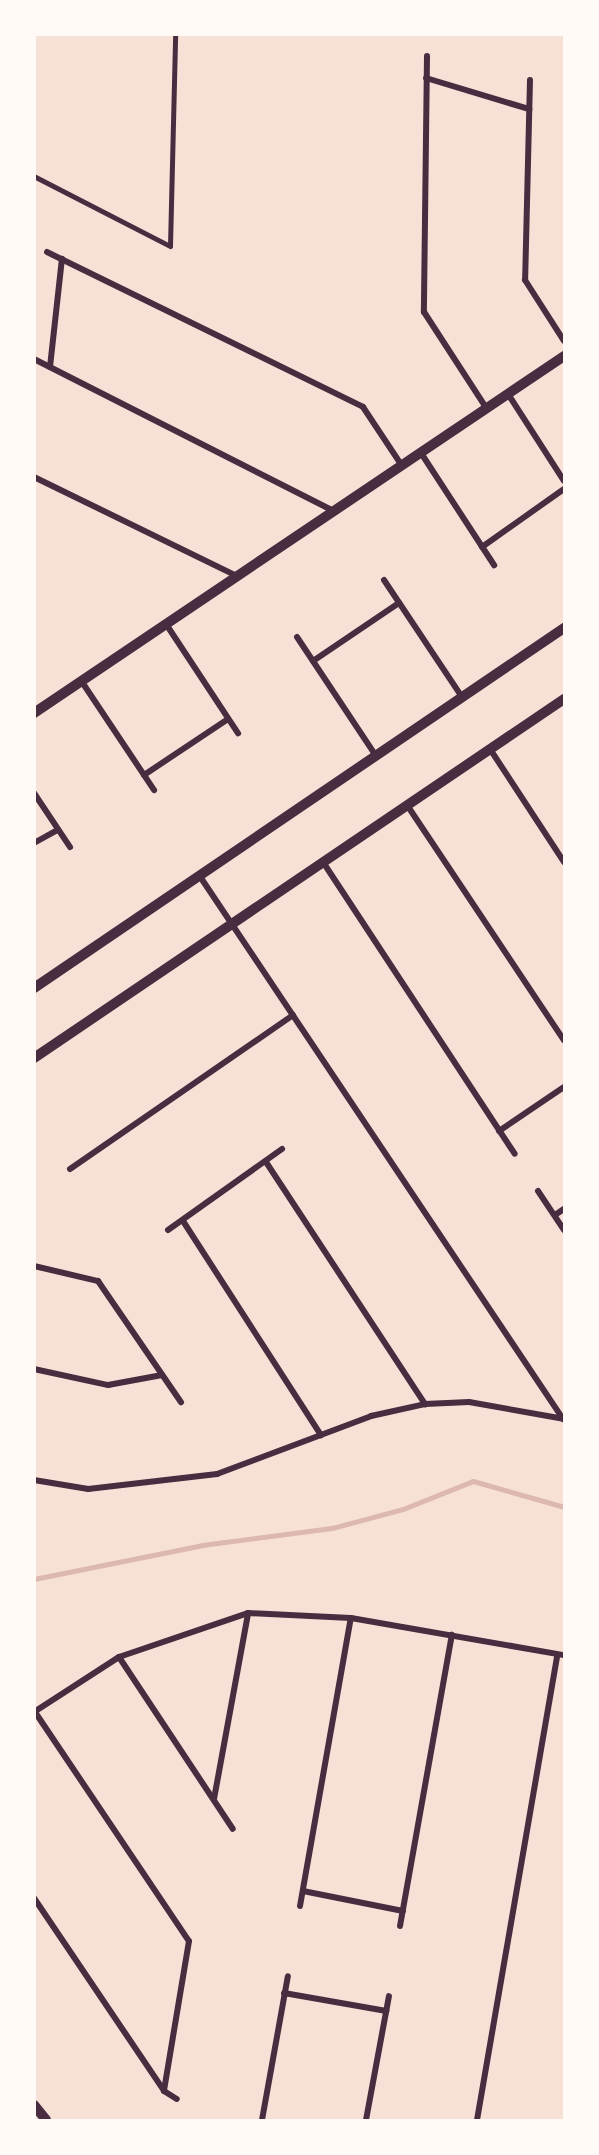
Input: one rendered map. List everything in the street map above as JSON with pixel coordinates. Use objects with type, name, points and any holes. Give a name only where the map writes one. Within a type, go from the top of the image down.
[{"type":"street","points":[[427,56],[424,312],[487,408]]},
{"type":"street","points":[[426,78],[529,109]]},
{"type":"street","points":[[530,80],[525,280],[564,341]]},
{"type":"street","points":[[47,252],[363,406],[402,466]]},
{"type":"street","points":[[50,367],[62,259]]},
{"type":"street","points":[[34,713],[564,356]]},
{"type":"street","points":[[34,359],[334,511]]},
{"type":"street","points":[[508,394],[564,481]]},
{"type":"street","points":[[421,453],[494,565]]},
{"type":"street","points":[[34,477],[238,576]]},
{"type":"street","points":[[482,547],[564,489]]},
{"type":"street","points":[[384,580],[462,697]]},
{"type":"street","points":[[313,661],[399,603]]},
{"type":"street","points":[[166,624],[238,733]]},
{"type":"street","points":[[34,987],[564,628]]},
{"type":"street","points":[[297,637],[376,756]]},
{"type":"street","points":[[82,682],[154,790]]},
{"type":"street","points":[[34,1058],[564,699]]},
{"type":"street","points":[[144,775],[228,719]]},
{"type":"street","points":[[490,749],[564,862]]},
{"type":"street","points":[[34,793],[70,847]]},
{"type":"street","points":[[407,805],[564,1040]]},
{"type":"street","points":[[34,843],[57,830]]},
{"type":"street","points":[[323,862],[515,1154]]},
{"type":"street","points":[[198,875],[564,1419]]},
{"type":"street","points":[[70,1169],[293,1015]]},
{"type":"street","points":[[499,1131],[564,1087]]},
{"type":"street","points":[[168,1230],[282,1149]]},
{"type":"street","points":[[266,1162],[425,1404]]},
{"type":"street","points":[[538,1191],[564,1230]]},
{"type":"street","points":[[555,1215],[564,1209]]},
{"type":"street","points":[[183,1221],[321,1435]]},
{"type":"street","points":[[34,1266],[98,1281],[181,1402]]},
{"type":"street","points":[[34,1369],[108,1385],[162,1375]]},
{"type":"street","points":[[34,1480],[88,1489],[155,1485],[217,1474],[321,1435],[425,1404],[468,1401],[564,1419]]},
{"type":"street","points":[[214,1799],[248,1613]]},
{"type":"street","points":[[164,2091],[189,1941],[35,1712],[119,1657],[248,1613],[351,1618],[564,1655]]},
{"type":"street","points":[[300,1906],[351,1618]]},
{"type":"street","points":[[400,1926],[452,1635]]},
{"type":"street","points":[[477,2121],[557,1655]]},
{"type":"street","points":[[119,1657],[233,1830]]},
{"type":"street","points":[[303,1891],[403,1911]]},
{"type":"street","points":[[34,1898],[164,2091],[177,2099]]},
{"type":"street","points":[[261,2121],[288,1976]]},
{"type":"street","points":[[284,1993],[386,2011]]},
{"type":"street","points":[[366,2121],[389,1996]]},
{"type":"street","points":[[34,2105],[46,2121]]},
{"type":"lane","points":[[34,176],[170,246],[175,34]]},
{"type":"waterway","points":[[34,1579],[202,1545],[332,1528],[403,1509],[473,1481],[564,1507]]}]
